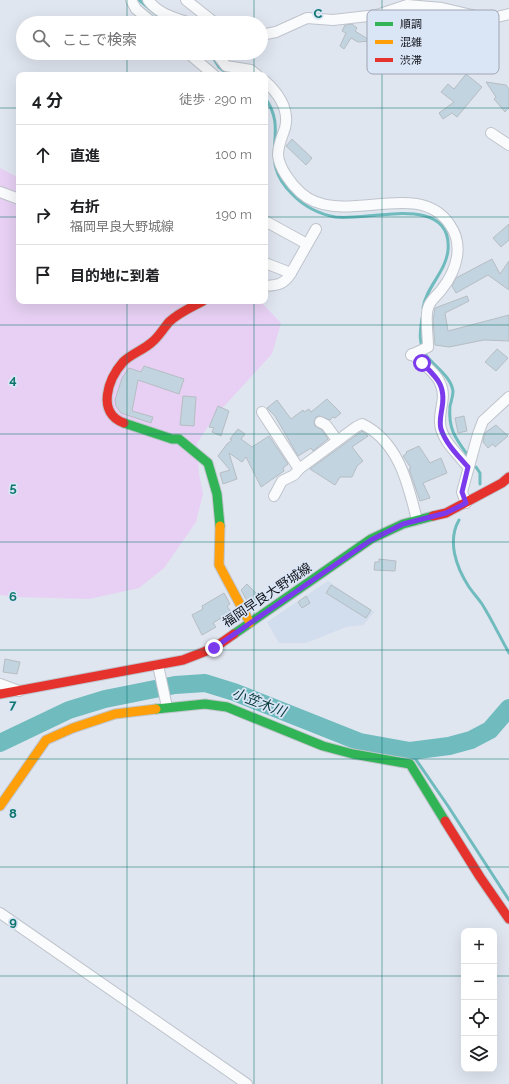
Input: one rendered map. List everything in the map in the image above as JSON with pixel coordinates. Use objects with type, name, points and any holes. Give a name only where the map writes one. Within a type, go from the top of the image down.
[{"type":"street","points":[[131,0],[136,9],[145,16]]},
{"type":"street","points":[[148,0],[165,14],[171,16]]},
{"type":"street","points":[[186,0],[206,16]]},
{"type":"street","points":[[392,10],[407,5],[451,10]]},
{"type":"street","points":[[499,17],[509,14]]},
{"type":"street","points":[[268,34],[276,32],[307,18],[333,20],[367,16]]},
{"type":"street","points":[[196,60],[210,72]]},
{"type":"street","points":[[221,60],[226,66],[240,72]]},
{"type":"street","points":[[268,84],[276,91],[283,102],[285,114],[285,127],[279,146],[278,156],[281,167],[301,193],[312,201],[331,207],[416,203],[441,214],[455,233],[458,245],[457,259],[453,273],[427,308],[428,347],[413,354],[440,381],[444,398],[440,422],[441,429],[446,440],[468,467]]},
{"type":"street","points":[[491,133],[508,142]]},
{"type":"street","points":[[0,192],[16,198]]},
{"type":"street","points":[[268,223],[307,244]]},
{"type":"street","points":[[268,286],[281,285],[287,280],[316,229]]},
{"type":"street","points":[[268,264],[290,273]]},
{"type":"street","points":[[198,304],[170,322],[152,343],[124,361],[114,374],[106,400],[108,410],[116,420],[172,439],[179,439],[208,463],[217,494],[220,514],[219,565],[250,623]]},
{"type":"street","points":[[466,503],[462,492],[468,467],[483,421],[509,397]]},
{"type":"street","points":[[262,412],[299,469]]},
{"type":"street","points":[[320,422],[326,425],[337,440]]},
{"type":"street","points":[[274,496],[282,481],[294,475],[299,469],[337,440],[362,424],[375,430],[387,442],[398,460],[410,491],[417,520]]},
{"type":"street","name":"福岡早良大野城線","points":[[0,694],[183,660],[214,648],[371,540],[403,524],[446,513],[466,503],[509,477]]},
{"type":"street","points":[[158,665],[167,707]]},
{"type":"street","points":[[0,684],[19,691]]},
{"type":"street","points":[[0,806],[46,740],[73,728],[115,714],[167,707],[205,704],[228,707],[323,746],[353,754],[410,764],[476,870],[509,919]]},
{"type":"street","points":[[0,912],[247,1084]]},
{"type":"shaded area","points":[[0,168],[16,176],[16,304],[263,304],[281,323],[272,354],[215,416],[197,443],[199,474],[203,494],[196,522],[164,568],[139,588],[89,599],[17,597],[0,595]]},
{"type":"shaded area","points":[[328,581],[374,612],[363,625],[346,627],[306,643],[279,643],[267,622]]},
{"type":"building","points":[[352,24],[357,28],[355,31],[367,38],[367,41],[358,42],[351,38],[344,49],[340,46],[346,33],[342,31],[345,25]]},
{"type":"building","points":[[466,74],[482,87],[457,117],[452,113],[443,119],[439,113],[454,102],[441,92],[448,84],[454,89]]},
{"type":"building","points":[[486,82],[506,85],[509,89],[509,108],[505,112],[494,99],[496,97]]},
{"type":"building","points":[[292,139],[312,158],[306,165],[286,146]]},
{"type":"building","points":[[509,224],[509,240],[501,247],[493,238]]},
{"type":"building","points":[[492,259],[500,274],[509,261],[509,290],[488,275],[456,293],[452,286],[456,278]]},
{"type":"building","points":[[467,296],[469,301],[445,313],[448,331],[509,315],[509,341],[484,340],[449,347],[435,345],[433,321],[435,308]]},
{"type":"building","points":[[497,349],[508,358],[496,371],[485,362]]},
{"type":"building","points":[[144,366],[184,379],[179,394],[138,380],[132,411],[153,417],[151,423],[121,413],[116,406],[115,400],[122,378],[129,368],[141,372]]},
{"type":"building","points":[[183,396],[196,397],[194,426],[180,425]]},
{"type":"building","points":[[327,399],[341,413],[330,420],[319,416],[316,417],[314,422],[315,426],[322,430],[328,439],[313,451],[311,448],[298,456],[275,416],[267,408],[277,400],[291,419],[303,410],[304,412],[309,409],[311,412]]},
{"type":"building","points":[[218,406],[229,411],[221,436],[212,432],[214,428],[209,427]]},
{"type":"building","points":[[464,416],[467,431],[458,433],[455,418]]},
{"type":"building","points":[[496,425],[508,436],[495,447],[493,444],[488,448],[483,442],[484,436],[486,432]]},
{"type":"building","points":[[238,429],[245,434],[241,439],[252,447],[269,436],[288,464],[283,468],[284,471],[261,487],[246,457],[242,462],[229,453],[237,479],[223,484],[220,473],[230,470],[218,456],[232,440],[230,439]]},
{"type":"building","points":[[362,431],[368,436],[352,447],[363,461],[357,466],[352,477],[340,477],[335,485],[310,469]]},
{"type":"building","points":[[419,446],[430,463],[441,458],[447,473],[423,483],[430,498],[420,501],[409,469],[411,468],[403,456],[407,453],[406,452]]},
{"type":"building","points":[[379,559],[396,561],[395,571],[374,570],[375,562],[379,562]]},
{"type":"building","points":[[247,584],[261,598],[251,608],[241,590]]},
{"type":"building","points":[[331,585],[371,610],[366,618],[326,593]]},
{"type":"building","points":[[224,593],[230,604],[227,606],[231,612],[213,623],[216,627],[202,635],[192,615],[203,609],[202,606]]},
{"type":"building","points":[[306,596],[310,603],[302,608],[298,602]]},
{"type":"building","points":[[5,659],[20,662],[17,674],[3,672]]},
{"type":"waterway","points":[[139,0],[158,16]]},
{"type":"waterway","points":[[214,60],[219,67],[225,72]]},
{"type":"waterway","points":[[268,104],[272,111],[275,123],[274,158],[276,170],[282,182],[302,203],[318,212],[335,217],[386,214],[423,215],[437,221],[446,232],[448,250],[444,265],[428,293],[423,308]]},
{"type":"waterway","points":[[422,318],[420,337],[423,350],[426,356],[451,384],[453,391],[450,406],[450,422],[454,434],[469,457]]},
{"type":"waterway","points":[[476,467],[480,473],[480,484]]},
{"type":"waterway","points":[[459,520],[455,528],[453,545],[460,571],[469,587],[486,610],[509,653]]},
{"type":"waterway","name":"小笠木川","points":[[0,743],[69,710],[105,699],[175,685],[205,683],[234,692],[360,742],[410,751],[449,746],[471,740],[490,730],[509,708]]},
{"type":"waterway","name":"小笠木川","points":[[503,716],[509,718]]},
{"type":"waterway","points":[[410,751],[448,806],[509,900]]},
{"type":"traffic: fast","points":[[124,423],[172,439],[179,439],[208,463],[217,494],[220,526]]},
{"type":"traffic: fast","points":[[234,634],[371,539],[403,524],[433,516]]},
{"type":"traffic: fast","points":[[156,709],[205,704],[227,707],[323,746],[353,754],[410,764],[445,821]]},
{"type":"traffic: slow","points":[[220,526],[219,565],[250,623]]},
{"type":"traffic: slow","points":[[0,806],[46,740],[73,728],[115,714],[156,709]]},
{"type":"traffic: jam","points":[[124,423],[115,418],[110,412],[107,404],[107,395],[113,377],[126,359],[154,341],[169,322],[185,310],[197,304]]},
{"type":"traffic: jam","points":[[433,516],[446,513],[502,483],[509,477]]},
{"type":"traffic: jam","points":[[0,694],[183,660],[214,648],[234,634]]},
{"type":"traffic: jam","points":[[445,821],[480,877],[509,919]]},
{"type":"route","points":[[214,648],[371,540],[403,524],[446,513],[466,503],[462,492],[468,467],[446,440],[441,429],[440,422],[444,398],[440,381],[422,363]]}]
